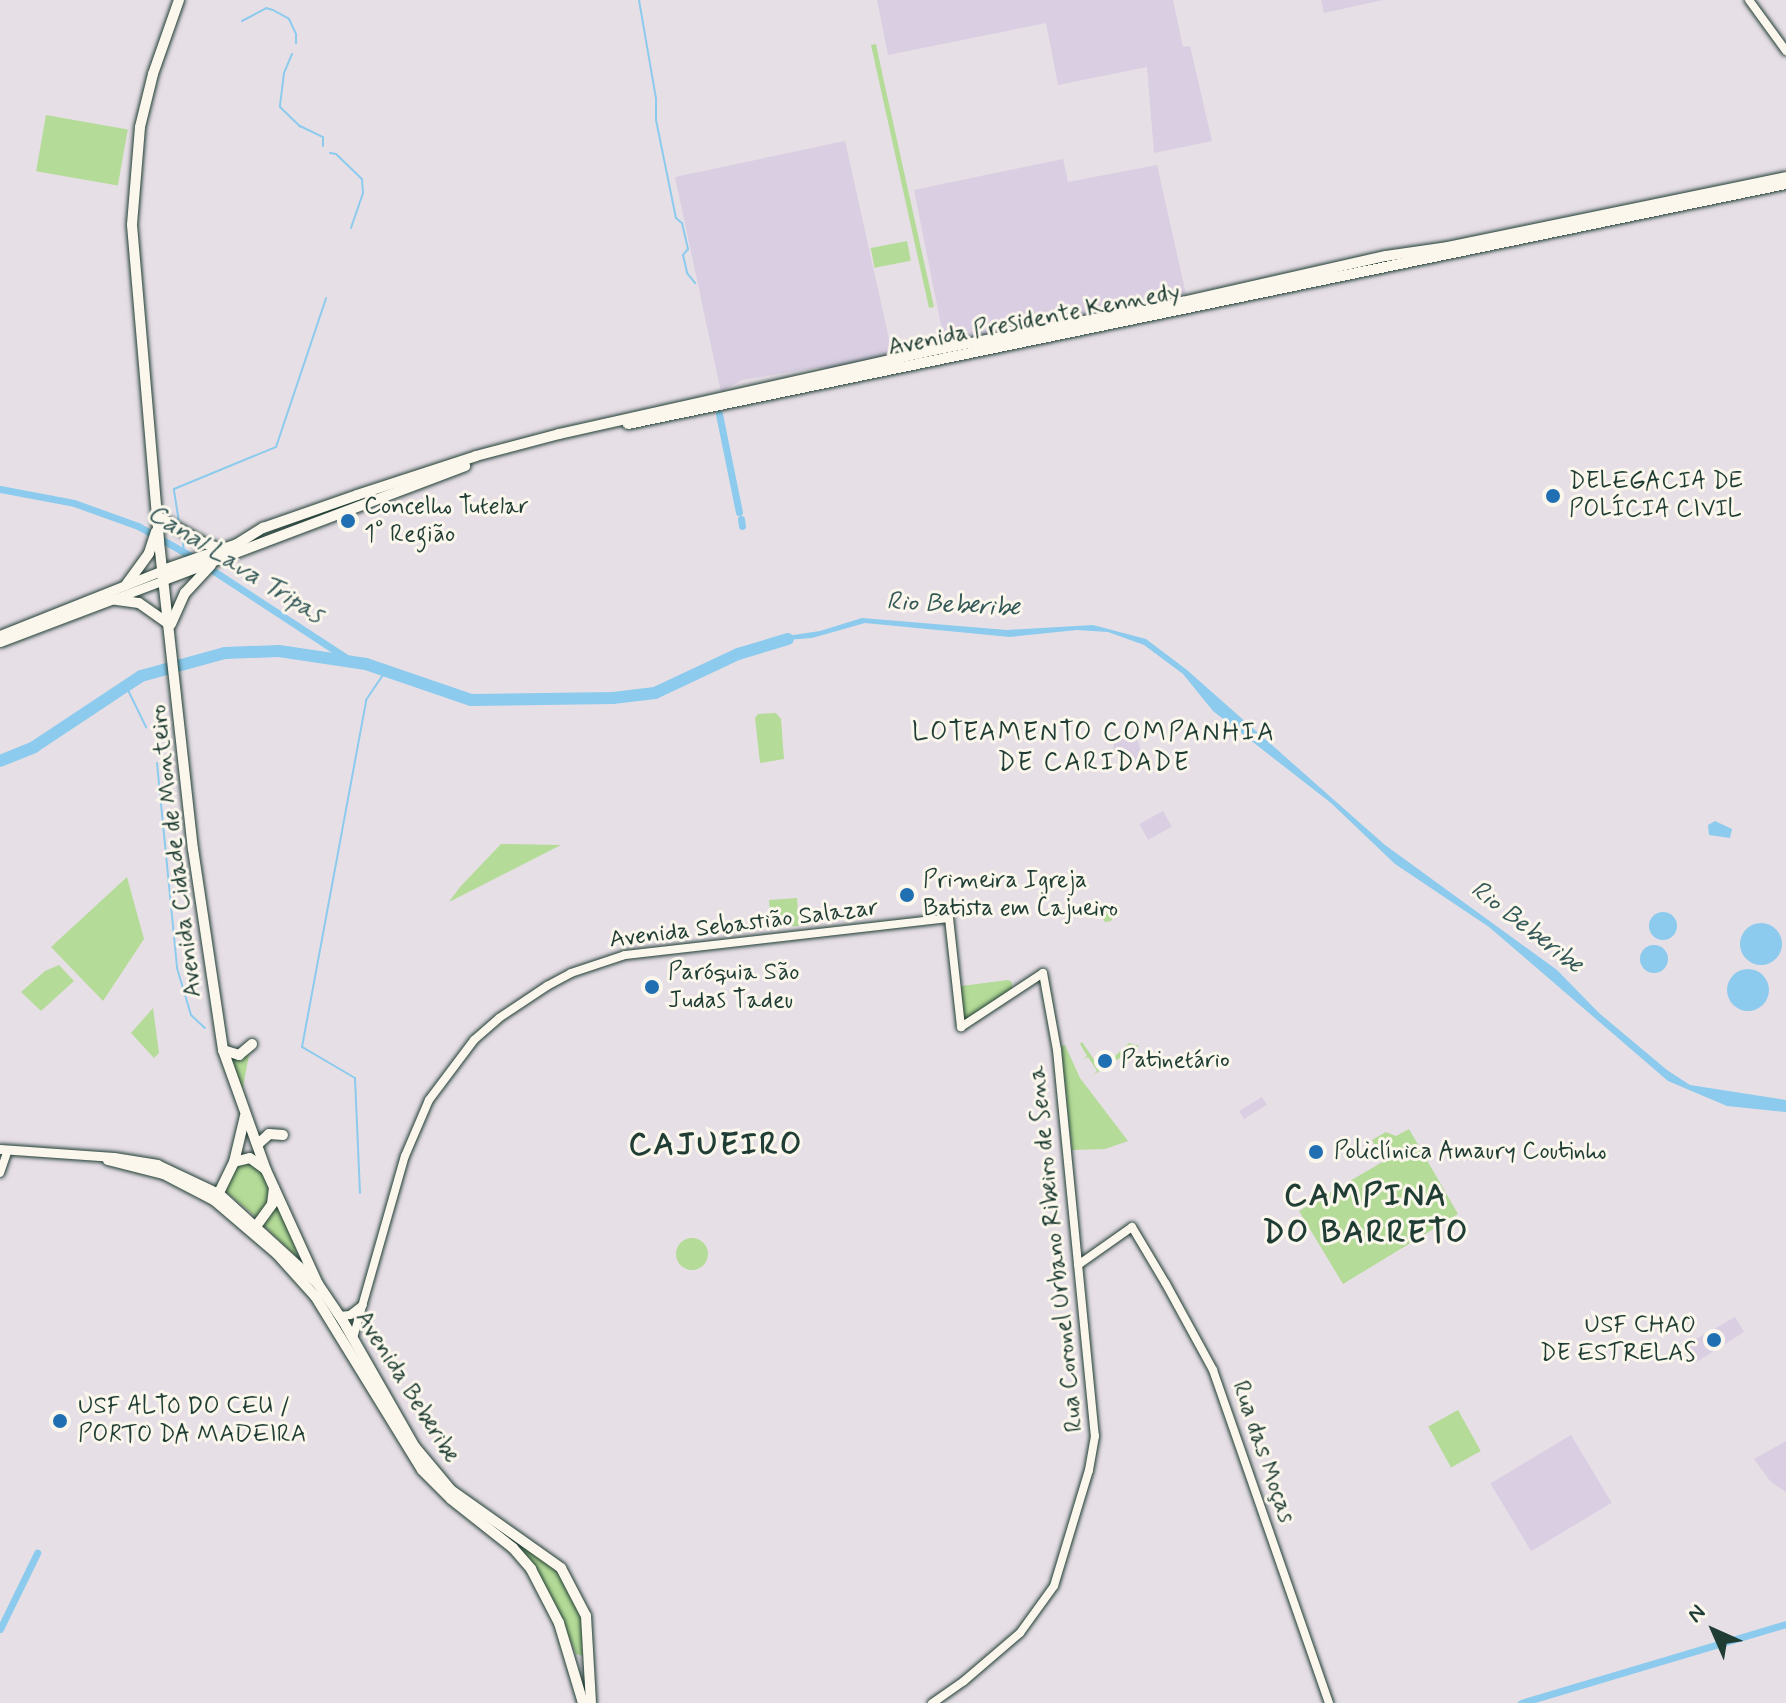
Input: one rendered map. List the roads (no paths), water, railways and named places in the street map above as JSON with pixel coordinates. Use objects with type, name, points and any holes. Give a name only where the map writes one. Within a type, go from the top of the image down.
[{"type":"main road","name":"Avenida Cidade de Monteiro","points":[[179,0],[153,74],[140,127],[132,225],[158,521],[157,540],[170,625],[202,915],[223,1050],[266,1170],[318,1284]]},
{"type":"main road","name":"Avenida Presidente Kennedy","points":[[0,642],[110,599],[185,562],[244,551],[260,538],[357,495],[476,456],[661,410],[935,350],[1786,177]]},
{"type":"main road","name":"Avenida Presidente Kennedy","points":[[0,635],[126,585],[163,575],[198,571],[223,549],[296,522],[478,462],[562,439],[1786,184]]},
{"type":"main road","points":[[158,521],[223,549]]},
{"type":"main road","points":[[126,585],[157,540]]},
{"type":"main road","points":[[110,599],[139,603],[170,625],[198,571]]},
{"type":"main road","points":[[223,1050],[239,1055],[252,1044]]},
{"type":"main road","points":[[217,1197],[234,1162],[245,1114]]},
{"type":"main road","points":[[258,1144],[269,1134],[283,1135]]},
{"type":"main road","name":"Avenida Beberibe","points":[[4,1150],[107,1160],[163,1174],[217,1197],[257,1225],[318,1284],[353,1338],[415,1447],[442,1480],[474,1508],[550,1557],[561,1568],[582,1604],[591,1653],[591,1703]]},
{"type":"main road","points":[[234,1162],[250,1158],[266,1170]]},
{"type":"main road","points":[[245,1224],[257,1225],[272,1204],[274,1186]]},
{"type":"main road","name":"Avenida Beberibe","points":[[217,1197],[277,1254],[334,1323],[394,1429],[422,1470],[451,1499],[513,1548],[531,1569],[551,1602],[571,1657],[583,1703]]},
{"type":"main road","points":[[571,1657],[583,1658],[591,1653]]},
{"type":"street","points":[[1749,0],[1786,51]]},
{"type":"street","name":"Avenida Sebastião Salazar","points":[[353,1338],[405,1156],[429,1100],[474,1040],[518,1004],[571,973],[625,955],[949,918],[961,1027],[1042,974]]},
{"type":"street","name":"Rua Coronel Urbano Ribeiro de Sena","points":[[932,1703],[964,1681],[1020,1633],[1054,1586],[1089,1470],[1095,1436],[1057,1050],[1042,974]]},
{"type":"street","points":[[0,1173],[4,1150]]},
{"type":"street","name":"Rua das Moças","points":[[1078,1265],[1132,1227],[1213,1370],[1329,1703]]},
{"type":"street","points":[[339,1316],[346,1317],[363,1305]]},
{"type":"water","points":[[862,618],[1007,630],[1093,625],[1146,639],[1187,670],[1385,845],[1557,970],[1599,1013],[1667,1070],[1690,1085],[1786,1100],[1786,1112],[1727,1106],[1668,1081],[1489,927],[1395,864],[1331,803],[1213,711],[1183,674],[1144,645],[1108,632],[1077,630],[1010,637],[865,623],[812,638],[773,641],[773,638],[820,631]]},
{"type":"water","points":[[1715,821],[1732,829],[1730,838],[1709,835],[1708,825]]},
{"type":"water","points":[[1663,912],[1673,916],[1677,926],[1673,936],[1663,940],[1653,936],[1649,926],[1653,916]]},
{"type":"water","points":[[1761,923],[1776,929],[1782,944],[1776,959],[1761,965],[1746,959],[1740,944],[1746,929]]},
{"type":"water","points":[[1654,945],[1664,949],[1668,959],[1664,969],[1654,973],[1644,969],[1640,959],[1644,949]]},
{"type":"water","points":[[1748,969],[1763,975],[1769,990],[1763,1005],[1748,1011],[1733,1005],[1727,990],[1733,975]]},
{"type":"waterway","points":[[639,0],[656,98],[656,120],[676,218],[682,223],[688,249],[683,255],[687,273],[695,283]]},
{"type":"waterway","points":[[242,21],[266,8],[273,10],[289,19],[296,34],[296,43]]},
{"type":"waterway","points":[[292,54],[284,73],[280,107],[300,126],[323,137],[323,146]]},
{"type":"waterway","points":[[330,153],[336,154],[362,179],[363,193],[351,228]]},
{"type":"waterway","points":[[179,522],[174,489],[276,447],[326,298]]},
{"type":"waterway","points":[[719,414],[739,512]]},
{"type":"waterway","name":"Canal Lava Tripas","points":[[0,489],[74,503],[138,526],[196,559]]},
{"type":"waterway","points":[[741,519],[742,526]]},
{"type":"waterway","points":[[182,537],[184,551]]},
{"type":"waterway","name":"Canal Lava Tripas","points":[[206,566],[351,661]]},
{"type":"waterway","name":"Rio Beberibe","points":[[0,761],[34,747],[141,676],[225,653],[279,651],[366,664],[471,700],[613,698],[655,693],[738,654],[788,639]]},
{"type":"waterway","points":[[360,1193],[355,1078],[302,1047],[366,700],[386,670]]},
{"type":"waterway","points":[[126,686],[146,727]]},
{"type":"waterway","points":[[157,763],[177,968],[191,1015],[205,1028]]},
{"type":"waterway","points":[[0,1629],[37,1553]]},
{"type":"waterway","points":[[1521,1703],[1786,1624]]},
{"type":"place","name":"DELEGACIA DE POLÍCIA CIVIL","points":[[1553,496]]},
{"type":"place","name":"Concelho Tutelar 1° Região","points":[[348,521]]},
{"type":"place","name":"Primeira Igreja Batista em Cajueiro","points":[[907,895]]},
{"type":"place","name":"Paróquia São Judas Tadeu","points":[[652,987]]},
{"type":"place","name":"Patinetário","points":[[1105,1061]]},
{"type":"place","name":"Policlínica Amaury Coutinho","points":[[1316,1152]]},
{"type":"place","name":"USF CHAO DE ESTRELAS","points":[[1714,1340]]},
{"type":"place","name":"USF ALTO DO CEU / PORTO DA MADEIRA","points":[[60,1421]]},
{"type":"district","name":"LOTEAMENTO COMPANHIA DE CARIDADE","points":[[1094,749]]},
{"type":"district","name":"CAJUEIRO","points":[[716,1145]]},
{"type":"district","name":"CAMPINA DO BARRETO","points":[[1366,1216]]}]
